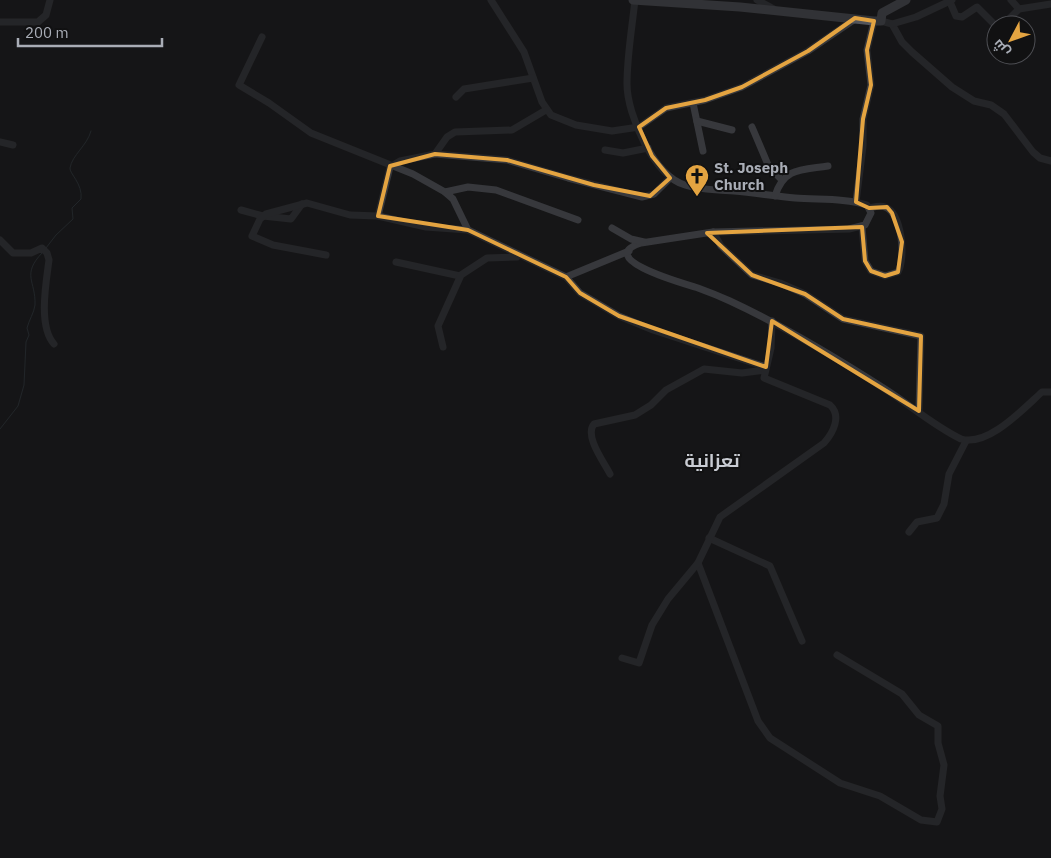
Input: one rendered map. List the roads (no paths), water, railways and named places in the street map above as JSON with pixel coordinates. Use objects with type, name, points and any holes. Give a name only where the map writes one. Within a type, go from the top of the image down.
[{"type":"main road","points":[[634,0],[667,1],[878,21],[882,13],[906,0]]},
{"type":"street","points":[[0,22],[38,22],[46,15],[50,0]]},
{"type":"street","points":[[491,0],[515,35],[524,52],[546,110],[556,118],[598,130],[624,131],[639,127],[666,108],[693,103],[742,87],[808,51],[855,18]]},
{"type":"street","points":[[634,0],[627,85],[633,114],[648,148],[670,178],[688,186],[775,196],[856,202],[869,208],[887,207],[892,213],[902,242],[902,265],[898,272],[885,276],[871,271],[865,261],[862,226]]},
{"type":"street","points":[[757,0],[777,11]]},
{"type":"street","points":[[1011,0],[1019,9]]},
{"type":"street","points":[[856,202],[863,146],[863,119],[871,85],[867,50],[878,21],[892,24],[916,17],[951,1],[954,14],[959,18],[979,3],[988,15]]},
{"type":"street","points":[[1013,15],[1019,9],[1051,4]]},
{"type":"street","points":[[892,24],[902,42],[952,87],[974,101],[996,107],[1004,114],[1033,152],[1040,158],[1051,161]]},
{"type":"street","points":[[262,37],[239,85],[269,103],[311,134],[413,174],[445,192],[453,200],[468,230]]},
{"type":"street","points":[[456,97],[464,90],[533,78]]},
{"type":"street","points":[[693,103],[703,151]]},
{"type":"street","points":[[435,154],[447,137],[455,132],[512,130],[546,110]]},
{"type":"street","points":[[696,121],[732,130]]},
{"type":"street","points":[[752,127],[769,167],[782,180]]},
{"type":"street","points":[[0,142],[13,145]]},
{"type":"street","points":[[605,150],[624,153],[648,148]]},
{"type":"street","points":[[378,216],[390,166],[400,161],[435,154],[507,160],[585,183],[642,197],[654,194],[670,178]]},
{"type":"street","points":[[775,196],[782,180],[795,171],[828,166]]},
{"type":"street","points":[[445,192],[468,187],[496,190],[578,220]]},
{"type":"street","points":[[241,210],[263,216],[291,220],[302,204]]},
{"type":"street","points":[[326,254],[274,245],[252,236],[263,216],[273,210],[302,204],[311,204],[350,214],[378,216],[426,226],[468,230],[522,258],[566,277],[580,293],[619,316],[653,330],[765,368]]},
{"type":"street","points":[[566,277],[629,251],[632,246],[646,242],[713,232],[823,231],[862,226],[870,218],[869,208]]},
{"type":"street","points":[[612,228],[631,239],[646,242]]},
{"type":"street","points":[[713,232],[722,246],[752,275],[780,283],[805,294],[843,318],[921,336],[919,411]]},
{"type":"street","points":[[0,240],[13,252],[30,253],[45,251],[49,260],[44,324],[48,337],[54,344]]},
{"type":"street","points":[[629,251],[630,259],[642,268],[709,292],[772,321],[835,357],[919,411],[936,425],[966,441]]},
{"type":"street","points":[[443,348],[438,326],[460,276],[487,258],[522,258]]},
{"type":"street","points":[[396,262],[460,276]]},
{"type":"street","points":[[622,658],[638,663],[652,625],[668,599],[698,563],[716,523],[726,511],[824,443],[835,425],[835,412],[830,405],[764,378],[771,348],[772,321]]},
{"type":"street","points":[[610,474],[592,438],[590,429],[594,424],[636,415],[651,406],[666,390],[704,369],[742,373],[765,368]]},
{"type":"street","points":[[909,532],[917,522],[937,518],[944,504],[949,474],[966,441],[994,432],[1042,392],[1051,392]]},
{"type":"street","points":[[708,538],[770,566],[802,641]]},
{"type":"street","points":[[698,563],[758,721],[766,735],[840,783],[880,796],[921,820],[937,822],[942,809],[940,796],[944,765],[938,743],[938,726],[919,715],[902,694],[837,654]]},
{"type":"waterway","points":[[46,248],[56,235],[73,219],[72,208],[81,199],[80,189],[70,168],[71,163],[91,131]]},
{"type":"waterway","points":[[0,429],[18,406],[24,385],[26,342],[29,335],[27,328],[35,305],[31,273],[32,267],[42,253]]},
{"type":"place","name":"St. Joseph Church","points":[[697,197]]},
{"type":"district","name":"تعزانية","points":[[712,460]]}]
